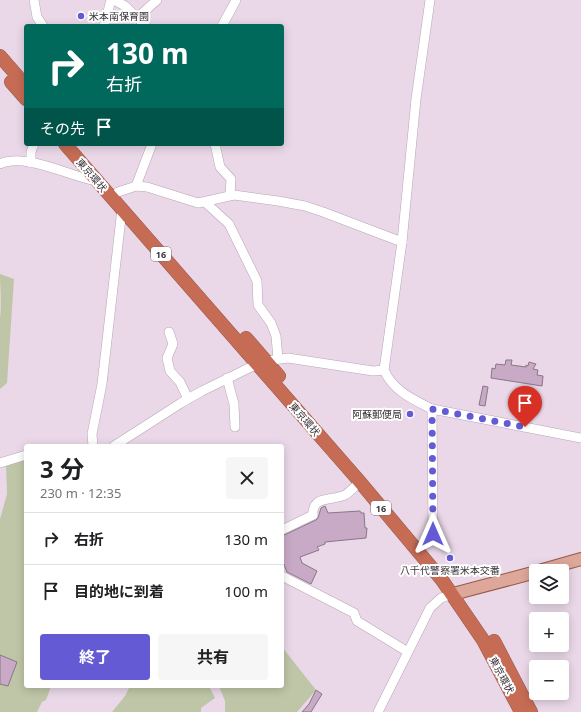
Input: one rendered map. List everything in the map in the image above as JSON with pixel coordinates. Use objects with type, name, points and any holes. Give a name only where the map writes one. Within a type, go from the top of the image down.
[{"type":"highway","points":[[0,56],[24,84]]},
{"type":"highway","points":[[0,69],[24,97]]},
{"type":"highway","name":"東京環状","points":[[67,146],[122,209],[267,362],[360,482],[457,593],[521,712]]},
{"type":"highway","name":"東京環状","points":[[78,146],[267,362],[424,545],[505,660],[531,712]]},
{"type":"main road","points":[[566,564],[581,560]]},
{"type":"main road","points":[[457,593],[529,574]]},
{"type":"street","points":[[105,24],[112,0],[125,6],[144,24]]},
{"type":"street","points":[[137,18],[157,0]]},
{"type":"street","points":[[223,24],[236,0]]},
{"type":"street","points":[[430,0],[416,99],[402,242],[384,370],[391,384],[416,401],[432,409],[581,438]]},
{"type":"street","points":[[34,3],[37,17],[42,24]]},
{"type":"street","points":[[31,162],[31,152],[33,146]]},
{"type":"street","points":[[136,186],[151,146]]},
{"type":"street","points":[[215,146],[220,168],[231,179],[230,195]]},
{"type":"street","points":[[0,164],[7,162],[31,162],[97,181]]},
{"type":"street","points":[[118,192],[136,186],[147,187],[192,202],[206,203],[230,195],[253,196],[305,206],[402,242]]},
{"type":"street","points":[[206,203],[229,224],[257,281],[258,305],[271,323],[276,336],[267,362]]},
{"type":"street","points":[[93,444],[92,434],[102,384],[122,209]]},
{"type":"street","points":[[169,332],[173,344],[167,358],[170,371],[180,382],[188,399]]},
{"type":"street","points":[[117,444],[188,399],[227,378],[267,362],[288,358],[374,371],[384,370]]},
{"type":"street","points":[[227,378],[234,404],[235,427]]},
{"type":"street","points":[[424,545],[430,540],[433,534],[432,409]]},
{"type":"street","points":[[0,463],[24,456]]},
{"type":"street","points":[[313,515],[313,508],[317,502],[345,495],[360,482]]},
{"type":"street","points":[[284,523],[313,515]]},
{"type":"street","points":[[284,529],[313,515]]},
{"type":"street","points":[[284,577],[354,613],[357,621],[408,652]]},
{"type":"street","points":[[378,712],[430,608],[441,598],[457,593]]},
{"type":"green space","points":[[0,274],[14,279],[7,383],[0,389],[1,303]]},
{"type":"green space","points":[[24,459],[24,688],[50,688],[46,700],[42,702],[37,712],[0,712],[0,519],[7,494],[6,464]]},
{"type":"green space","points":[[284,650],[316,690],[297,712],[225,712],[225,701],[220,688],[284,688]]},
{"type":"green space","points":[[129,688],[210,688],[215,698],[201,708],[201,712],[112,712],[125,696]]},
{"type":"building","points":[[506,360],[512,360],[511,365],[526,367],[526,365],[528,366],[529,362],[536,364],[533,369],[538,370],[537,375],[543,376],[542,386],[491,378],[492,368],[495,369],[496,364],[505,365]]},
{"type":"building","points":[[483,386],[488,387],[485,406],[479,405]]},
{"type":"building","points":[[325,506],[328,513],[360,511],[361,513],[364,513],[365,528],[367,528],[366,538],[325,542],[325,544],[317,547],[319,550],[300,557],[302,563],[317,571],[311,584],[287,572],[284,565],[284,535],[316,520],[321,508]]},
{"type":"building","points":[[0,655],[17,662],[8,686],[0,684]]},
{"type":"building","points":[[316,690],[322,694],[311,712],[302,712],[309,704]]},
{"type":"place","name":"米本南保育園","points":[[81,16]]},
{"type":"place","name":"阿蘇郵便局","points":[[410,414]]},
{"type":"place","name":"八千代警察署米本交番","points":[[450,558]]},
{"type":"route","points":[[433,534],[432,409],[525,427]]}]
